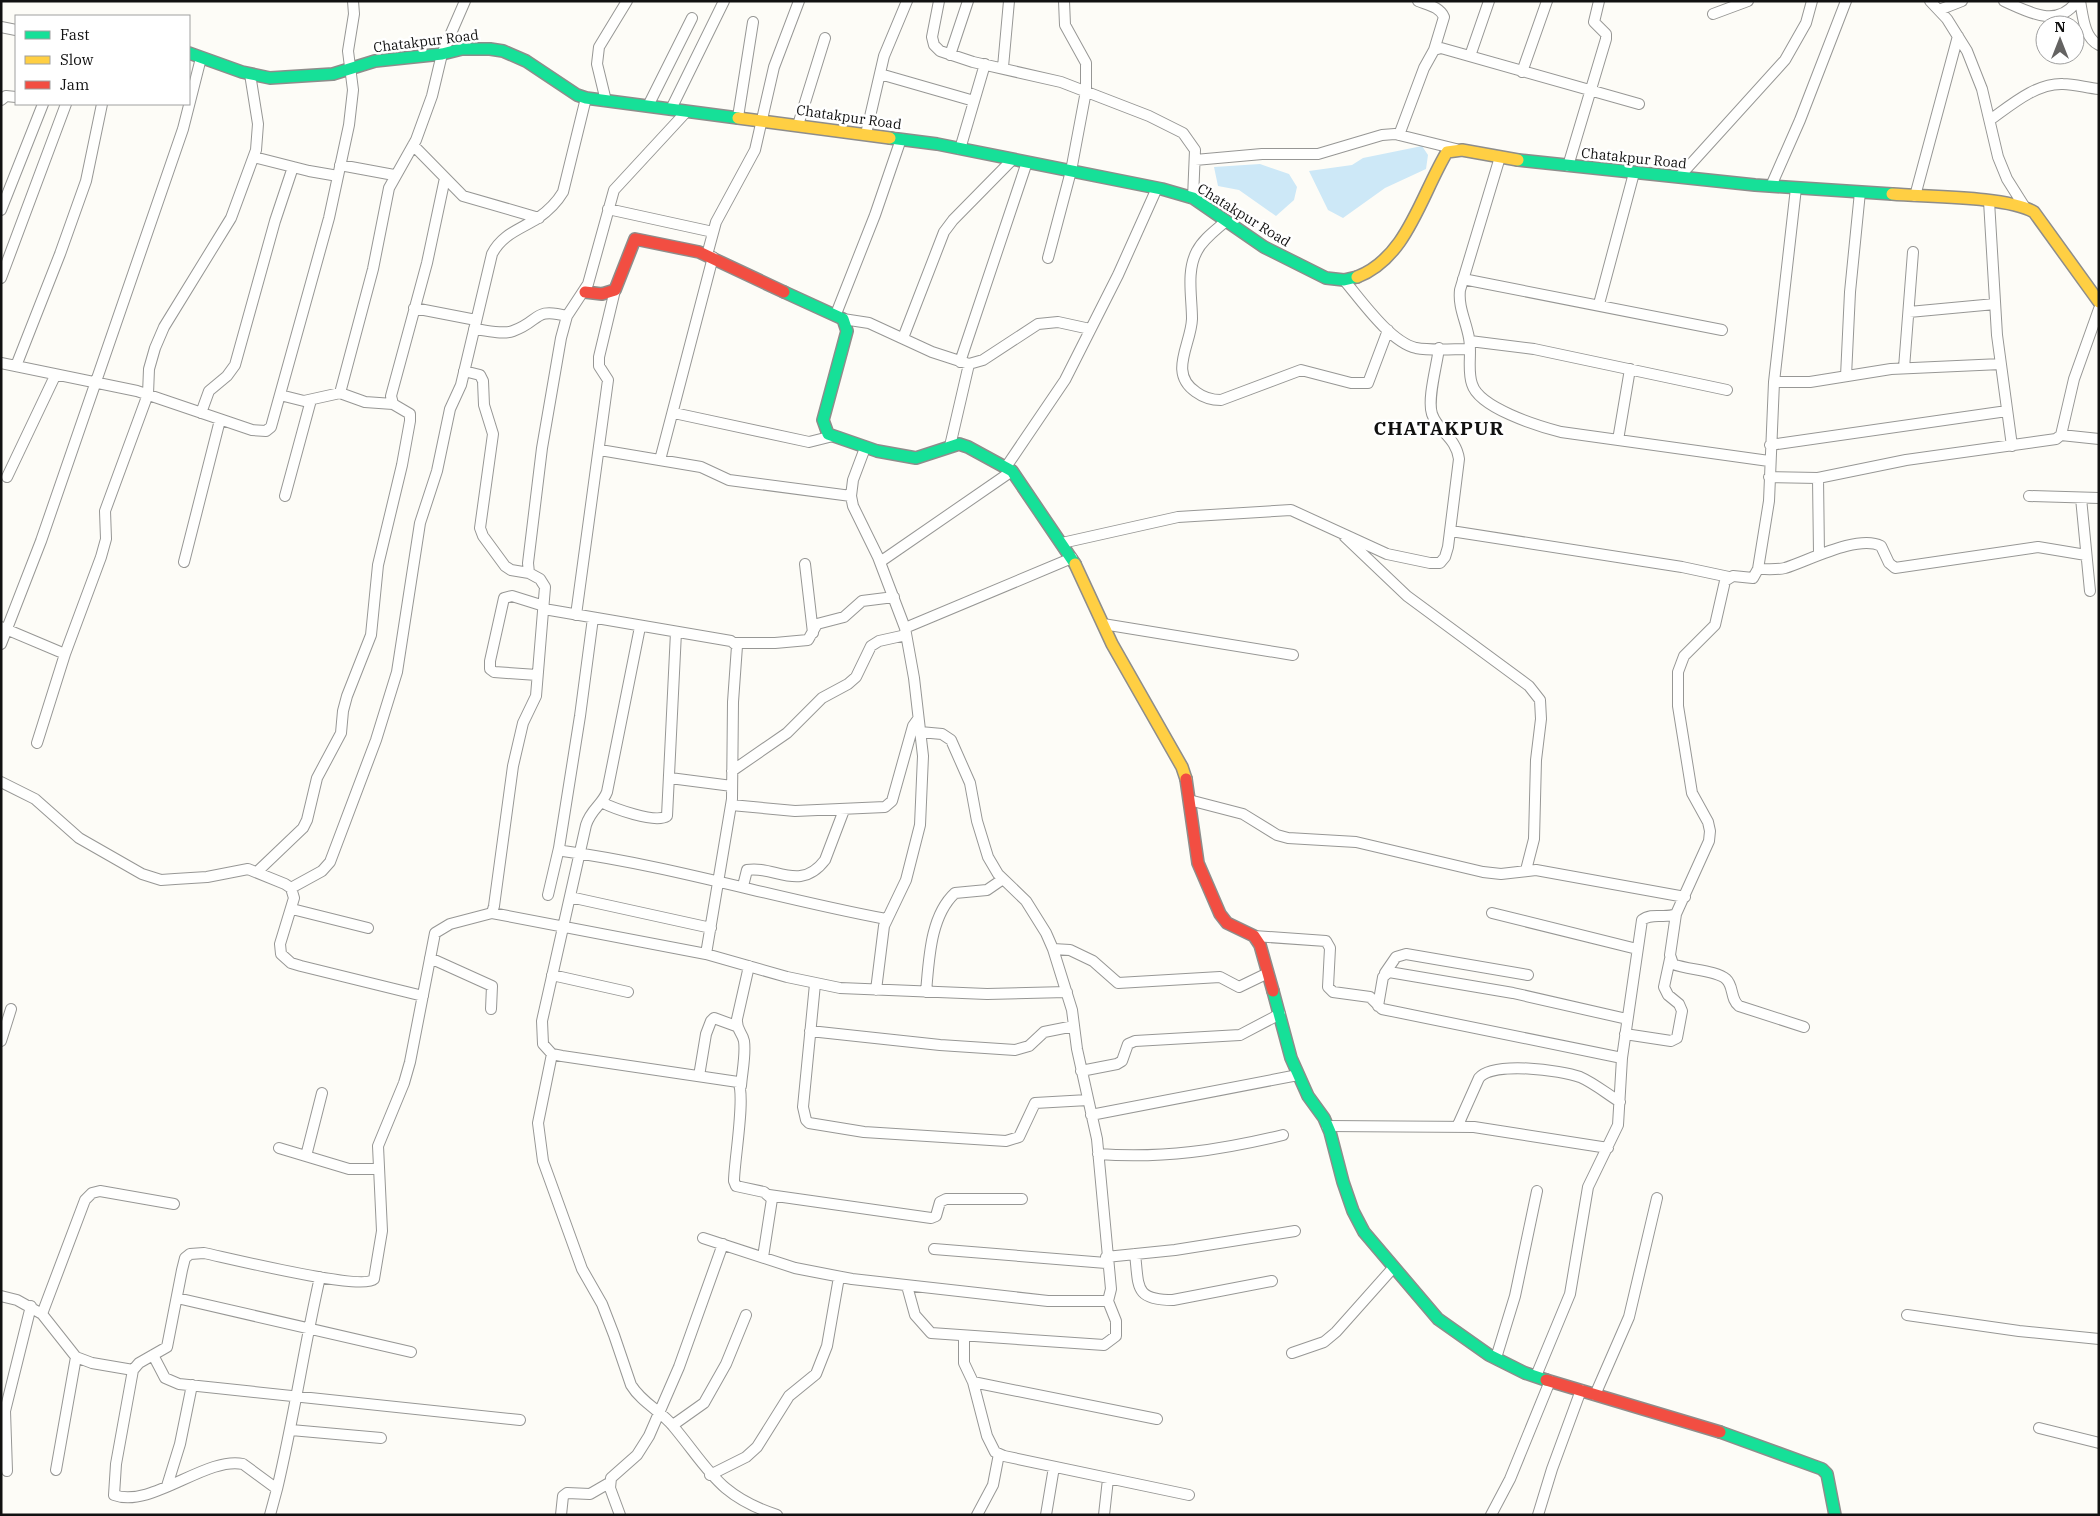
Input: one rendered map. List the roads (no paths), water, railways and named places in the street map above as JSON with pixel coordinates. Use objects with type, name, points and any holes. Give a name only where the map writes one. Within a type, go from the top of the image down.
[{"type":"street","points":[[1,363],[55,376],[148,394],[220,420],[252,430],[266,431],[274,422],[329,218],[338,176],[352,103],[351,68],[348,51],[354,14],[353,1]]},
{"type":"street","points":[[340,393],[373,269],[389,188],[394,175],[413,145],[432,96],[442,54],[466,1]]},
{"type":"street","points":[[606,101],[597,56],[599,47],[628,1]]},
{"type":"street","points":[[671,109],[724,1]]},
{"type":"street","points":[[660,460],[674,412],[716,222],[754,153],[760,120],[774,67],[799,1]]},
{"type":"street","points":[[866,134],[884,56],[907,1]]},
{"type":"street","points":[[940,1],[932,37],[934,45],[940,51],[984,64],[1062,82],[1171,126],[1191,141],[1194,150],[1193,198]]},
{"type":"street","points":[[950,55],[968,1]]},
{"type":"street","points":[[1003,67],[1009,1]]},
{"type":"street","points":[[1048,258],[1071,171],[1086,91],[1086,63],[1065,25],[1064,1]]},
{"type":"street","points":[[1470,56],[1489,1]]},
{"type":"street","points":[[1522,72],[1547,1]]},
{"type":"street","points":[[1568,166],[1606,39],[1606,34],[1594,22],[1599,1]]},
{"type":"street","points":[[1713,14],[1748,1]]},
{"type":"street","points":[[1679,178],[1785,60],[1806,23],[1812,1]]},
{"type":"street","points":[[1771,186],[1800,120],[1846,1]]},
{"type":"street","points":[[1930,1],[1958,36],[1978,77],[1998,157],[2007,179],[2024,206],[2034,212],[2099,302]]},
{"type":"street","points":[[1939,10],[1962,1]]},
{"type":"street","points":[[2004,1],[2046,17],[2057,17],[2064,14],[2078,1],[2088,34],[2091,40],[2099,45]]},
{"type":"street","points":[[1399,135],[1424,68],[1434,50],[1444,17],[1442,12],[1422,2]]},
{"type":"street","points":[[648,106],[692,18]]},
{"type":"street","points":[[738,117],[753,22]]},
{"type":"street","points":[[1,27],[15,30]]},
{"type":"street","points":[[1915,196],[1958,36]]},
{"type":"street","points":[[798,125],[825,38]]},
{"type":"street","name":"Chatakpur Road","points":[[190,53],[250,74],[270,78],[332,74],[375,61],[478,48],[503,51],[526,61],[576,95],[586,98],[901,139],[1157,188],[1193,198],[1273,252],[1326,278],[1344,280]]},
{"type":"street","points":[[1434,50],[1448,49],[1522,72],[1639,104]]},
{"type":"street","points":[[190,101],[201,58]]},
{"type":"street","points":[[960,149],[984,64]]},
{"type":"street","points":[[37,743],[65,654],[101,557],[106,539],[105,511],[148,394],[149,369],[164,328],[231,218],[254,157],[258,138],[258,124],[250,74]]},
{"type":"street","points":[[880,74],[974,101]]},
{"type":"street","points":[[1990,120],[2014,103],[2047,86],[2064,84],[2099,89]]},
{"type":"street","points":[[1,100],[6,96],[15,97]]},
{"type":"street","points":[[291,888],[322,871],[330,862],[376,740],[398,672],[420,523],[437,471],[450,409],[464,371],[495,248],[517,229],[539,218],[557,202],[563,192],[586,98]]},
{"type":"street","points":[[1,210],[41,105]]},
{"type":"street","points":[[1,278],[66,105]]},
{"type":"street","points":[[16,366],[60,254],[86,181],[102,105]]},
{"type":"street","points":[[1,644],[4,629],[41,540],[183,129],[189,105]]},
{"type":"street","points":[[529,573],[542,448],[561,338],[567,316],[585,292],[614,190],[687,111]]},
{"type":"street","points":[[1194,160],[1262,154],[1318,154],[1374,136],[1399,135],[1462,150]]},
{"type":"street","points":[[901,139],[839,316],[847,331],[823,420],[824,428],[834,436],[865,448],[916,458],[959,444],[1009,469],[1072,558],[1103,624],[1141,697],[1182,767],[1198,863],[1220,914],[1226,923],[1254,936],[1326,941],[1330,948],[1328,987],[1333,992],[1370,997],[1378,1006],[1388,1011],[1622,1058]]},
{"type":"street","points":[[413,145],[463,196],[539,218]]},
{"type":"street","points":[[1344,280],[1359,277],[1385,261],[1406,234],[1447,152],[1462,150]]},
{"type":"street","name":"Chatakpur Road","points":[[1462,150],[1568,166],[1679,178],[1989,201],[2024,206]]},
{"type":"street","points":[[254,157],[338,176]]},
{"type":"street","points":[[1500,157],[1463,279],[1459,301],[1470,345],[1471,383],[1475,391],[1483,399],[1544,428],[1769,461]]},
{"type":"street","points":[[903,338],[944,232],[953,220],[1013,159]]},
{"type":"street","points":[[950,446],[965,363],[1027,162]]},
{"type":"street","points":[[340,165],[394,175]]},
{"type":"street","points":[[201,413],[208,391],[227,376],[235,365],[275,222],[293,167]]},
{"type":"street","points":[[1599,304],[1634,173]]},
{"type":"street","points":[[392,404],[392,390],[427,263],[445,178]]},
{"type":"street","points":[[880,562],[1009,469],[1065,380],[1157,188]]},
{"type":"street","points":[[1450,531],[1682,567],[1729,577],[1753,578],[1758,569],[1769,501],[1769,461],[1774,382],[1796,188]]},
{"type":"street","points":[[1846,376],[1850,292],[1860,192]]},
{"type":"street","points":[[1989,201],[1995,304],[2012,446]]},
{"type":"street","points":[[608,209],[713,232]]},
{"type":"street","points":[[1226,221],[1197,250],[1191,274],[1192,320],[1183,357],[1182,373],[1185,382],[1200,395],[1211,400],[1221,400],[1301,370],[1351,383],[1368,383],[1388,330]]},
{"type":"street","points":[[576,615],[600,450],[608,380],[599,366],[599,357],[615,290],[630,247],[636,239],[685,248],[710,256],[766,284],[839,316],[869,323],[965,363],[983,360],[1038,324],[1058,322],[1090,329]]},
{"type":"street","points":[[1904,368],[1913,252]]},
{"type":"street","points":[[1463,279],[1599,304],[1722,330]]},
{"type":"street","points":[[1344,280],[1388,330],[1407,345],[1417,348],[1470,345],[1534,349],[1727,390]]},
{"type":"street","points":[[585,292],[602,294],[615,290]]},
{"type":"street","points":[[1909,312],[1995,304]]},
{"type":"street","points":[[414,308],[508,332],[527,324],[544,313],[550,312],[567,316]]},
{"type":"street","points":[[1769,477],[1818,478],[1906,460],[2056,439],[2061,435],[2074,379],[2099,309]]},
{"type":"street","points":[[1062,543],[1178,517],[1285,510],[1304,514],[1387,554],[1430,563],[1440,563],[1445,557],[1450,531],[1459,459],[1458,450],[1452,440],[1431,413],[1430,401],[1439,348]]},
{"type":"street","points":[[1774,382],[1810,382],[1904,368],[2001,364]]},
{"type":"street","points":[[1618,440],[1630,369]]},
{"type":"street","points":[[464,371],[480,375],[483,381],[484,405],[493,426],[480,520],[483,536],[505,566],[511,570],[529,573],[544,583],[544,608],[536,696],[523,723],[513,766],[492,913]]},
{"type":"street","points":[[7,477],[55,376]]},
{"type":"street","points":[[258,871],[303,828],[307,820],[314,785],[341,733],[343,711],[347,696],[368,644],[375,610],[378,565],[402,465],[410,421],[410,414],[392,404],[365,402],[340,393],[311,400],[298,400],[280,395]]},
{"type":"street","points":[[286,496],[311,400]]},
{"type":"street","points":[[1770,445],[2007,411]]},
{"type":"street","points":[[674,412],[809,442],[834,436]]},
{"type":"street","points":[[184,562],[220,420]]},
{"type":"street","points":[[2061,435],[2099,439]]},
{"type":"street","points":[[865,448],[856,470],[851,496],[853,506],[880,562],[906,631],[923,756],[920,825],[906,880],[886,919],[881,942],[876,990]]},
{"type":"street","points":[[600,450],[710,470],[729,480],[851,496]]},
{"type":"street","points":[[1818,478],[1819,554]]},
{"type":"street","points":[[2030,496],[2099,498]]},
{"type":"street","points":[[2081,498],[2090,591]]},
{"type":"street","points":[[1337,530],[1407,596],[1529,686],[1540,700],[1541,719],[1536,760],[1534,839],[1526,870]]},
{"type":"street","points":[[1758,569],[1782,568],[1836,549],[1878,544],[1881,546],[1889,564],[1895,568],[2038,547],[2086,555]]},
{"type":"street","points":[[732,771],[787,733],[822,698],[848,684],[856,677],[871,646],[1072,558]]},
{"type":"street","points":[[805,564],[813,634]]},
{"type":"street","points":[[1625,1034],[1671,1041],[1677,1038],[1682,1011],[1679,1004],[1668,995],[1664,987],[1676,914],[1709,840],[1710,831],[1708,822],[1692,793],[1678,706],[1678,672],[1684,656],[1715,625],[1726,581],[1729,577]]},
{"type":"street","points":[[538,675],[494,672],[490,669],[490,661],[504,598],[512,596],[544,608],[576,615],[735,643],[808,640],[817,624],[844,617],[862,601],[894,597]]},
{"type":"street","points":[[548,895],[559,848],[593,618]]},
{"type":"street","points":[[1103,624],[1293,655]]},
{"type":"street","points":[[640,626],[607,792],[601,802],[590,813],[552,975],[541,1035],[543,1044],[552,1054],[733,1080],[741,1086]]},
{"type":"street","points":[[4,629],[65,654]]},
{"type":"street","points":[[601,802],[622,811],[664,818],[668,812],[676,632]]},
{"type":"street","points":[[706,954],[731,805],[735,643]]},
{"type":"street","points":[[731,805],[795,811],[885,807],[892,801],[913,726],[918,719]]},
{"type":"street","points":[[907,1286],[915,1315],[927,1330],[932,1333],[1104,1345],[1116,1336],[1116,1321],[1108,1302],[1110,1289],[1098,1154],[1067,992],[1046,933],[1026,901],[1003,880],[988,856],[979,830],[967,774],[951,740],[942,734],[920,732]]},
{"type":"street","points":[[670,778],[732,786]]},
{"type":"street","points":[[1,782],[40,804],[79,838],[147,876],[161,880],[207,877],[241,869],[258,871],[291,888],[294,898],[292,909],[280,944],[281,954],[291,962],[423,996]]},
{"type":"street","points":[[1189,800],[1243,814],[1277,834],[1288,838],[1356,842],[1483,872],[1501,874],[1526,870],[1685,897]]},
{"type":"street","points":[[743,886],[748,870],[795,877],[820,867],[825,860],[844,810]]},
{"type":"street","points":[[559,848],[743,886],[832,909],[886,919]]},
{"type":"street","points":[[926,992],[929,956],[935,929],[944,906],[955,893],[987,890],[1003,880]]},
{"type":"street","points":[[570,897],[711,928]]},
{"type":"street","points":[[292,909],[368,928]]},
{"type":"street","points":[[1492,912],[1637,949]]},
{"type":"street","points":[[277,1489],[243,1464],[229,1463],[136,1496],[117,1496],[112,1492],[133,1370],[139,1363],[167,1347],[185,1258],[196,1252],[320,1277],[364,1283],[374,1279],[382,1231],[378,1146],[404,1083],[435,933],[439,928],[492,913],[564,925],[706,954],[815,984],[876,990],[926,992],[1067,992]]},
{"type":"street","points":[[1536,1376],[1570,1294],[1588,1187],[1618,1125],[1622,1058],[1640,926],[1644,918],[1669,917],[1676,914]]},
{"type":"street","points":[[1254,936],[1260,945],[1298,1075],[1308,1096],[1327,1126],[1353,1211],[1364,1232],[1438,1319],[1496,1358],[1536,1376],[1717,1431],[1822,1469],[1827,1474],[1835,1515]]},
{"type":"street","points":[[1053,949],[1070,950],[1093,961],[1118,983],[1220,977],[1239,987],[1268,973]]},
{"type":"street","points":[[1378,1006],[1385,974],[1396,957],[1406,954],[1528,975]]},
{"type":"street","points":[[430,958],[492,986],[491,1009]]},
{"type":"street","points":[[1670,959],[1673,964],[1678,966],[1724,977],[1730,984],[1734,1000],[1740,1006],[1804,1027]]},
{"type":"street","points":[[736,1026],[749,966]]},
{"type":"street","points":[[1385,974],[1395,972],[1513,994],[1627,1019]]},
{"type":"street","points":[[552,975],[628,992]]},
{"type":"street","points":[[815,984],[803,1107],[806,1120],[815,1125],[864,1132],[1006,1141],[1019,1138],[1035,1103],[1088,1100]]},
{"type":"street","points":[[1,1041],[12,1009]]},
{"type":"street","points":[[1081,1071],[1117,1064],[1122,1061],[1128,1044],[1135,1041],[1240,1034],[1280,1014]]},
{"type":"street","points":[[699,1076],[706,1034],[711,1020],[714,1018],[736,1026],[744,1040],[734,1182],[736,1186],[769,1195],[931,1218],[936,1216],[940,1202],[946,1199],[1022,1199]]},
{"type":"street","points":[[810,1031],[940,1045],[1015,1050],[1030,1046],[1044,1032],[1074,1026]]},
{"type":"street","points":[[552,1054],[538,1123],[542,1161],[582,1269],[602,1304],[631,1385],[658,1413],[673,1425],[710,1475],[741,1500],[777,1515]]},
{"type":"street","points":[[1458,1125],[1479,1078],[1483,1074],[1496,1069],[1549,1071],[1573,1075],[1588,1081],[1620,1102]]},
{"type":"street","points":[[1091,1115],[1298,1075]]},
{"type":"street","points":[[306,1156],[322,1094]]},
{"type":"street","points":[[1327,1126],[1458,1125],[1532,1134],[1608,1148]]},
{"type":"street","points":[[1098,1154],[1144,1156],[1184,1154],[1283,1135]]},
{"type":"street","points":[[279,1148],[349,1169],[378,1169]]},
{"type":"street","points":[[42,1314],[85,1200],[92,1194],[100,1191],[174,1204]]},
{"type":"street","points":[[1496,1358],[1516,1296],[1537,1191]]},
{"type":"street","points":[[763,1257],[772,1205],[769,1195]]},
{"type":"street","points":[[1595,1395],[1629,1317],[1657,1198]]},
{"type":"street","points":[[934,1249],[1106,1260],[1135,1254],[1295,1232]]},
{"type":"street","points":[[702,1238],[795,1268],[838,1277],[1048,1302],[1108,1302]]},
{"type":"street","points":[[561,1515],[563,1496],[567,1493],[590,1494],[609,1483],[611,1478],[644,1445],[679,1367],[723,1244]]},
{"type":"street","points":[[1135,1254],[1140,1289],[1148,1298],[1173,1300],[1272,1281]]},
{"type":"street","points":[[1292,1353],[1324,1342],[1336,1332],[1393,1268]]},
{"type":"street","points":[[270,1515],[291,1430],[308,1329],[320,1277]]},
{"type":"street","points":[[710,1475],[746,1456],[757,1447],[789,1396],[816,1374],[826,1346],[838,1277]]},
{"type":"street","points":[[1,1296],[31,1306],[42,1314],[76,1356],[92,1363],[133,1370]]},
{"type":"street","points":[[177,1298],[411,1352]]},
{"type":"street","points":[[7,1471],[5,1411],[31,1306]]},
{"type":"street","points":[[673,1425],[704,1403],[726,1364],[746,1315]]},
{"type":"street","points":[[1907,1315],[2019,1331],[2099,1339]]},
{"type":"street","points":[[964,1336],[964,1363],[973,1382],[987,1436],[995,1452],[1054,1467],[1189,1496]]},
{"type":"street","points":[[153,1355],[165,1378],[170,1382],[371,1403],[427,1412],[520,1420]]},
{"type":"street","points":[[56,1470],[76,1356]]},
{"type":"street","points":[[1491,1515],[1510,1479],[1550,1381]]},
{"type":"street","points":[[973,1382],[1157,1419]]},
{"type":"street","points":[[168,1486],[180,1444],[192,1385]]},
{"type":"street","points":[[1538,1515],[1552,1469],[1581,1390]]},
{"type":"street","points":[[2039,1428],[2099,1443]]},
{"type":"street","points":[[291,1430],[381,1438]]},
{"type":"street","points":[[977,1515],[993,1485],[998,1454]]},
{"type":"street","points":[[1046,1515],[1054,1467]]},
{"type":"street","points":[[1104,1515],[1108,1479]]},
{"type":"street","points":[[609,1483],[620,1515]]},
{"type":"water","points":[[1422,146],[1428,155],[1426,169],[1385,188],[1343,218],[1328,210],[1309,171],[1352,165],[1363,158]]},
{"type":"water","points":[[1260,164],[1289,174],[1297,187],[1294,200],[1276,216],[1239,190],[1218,186],[1214,167]]},
{"type":"district","name":"CHATAKPUR","points":[[1439,428]]}]
